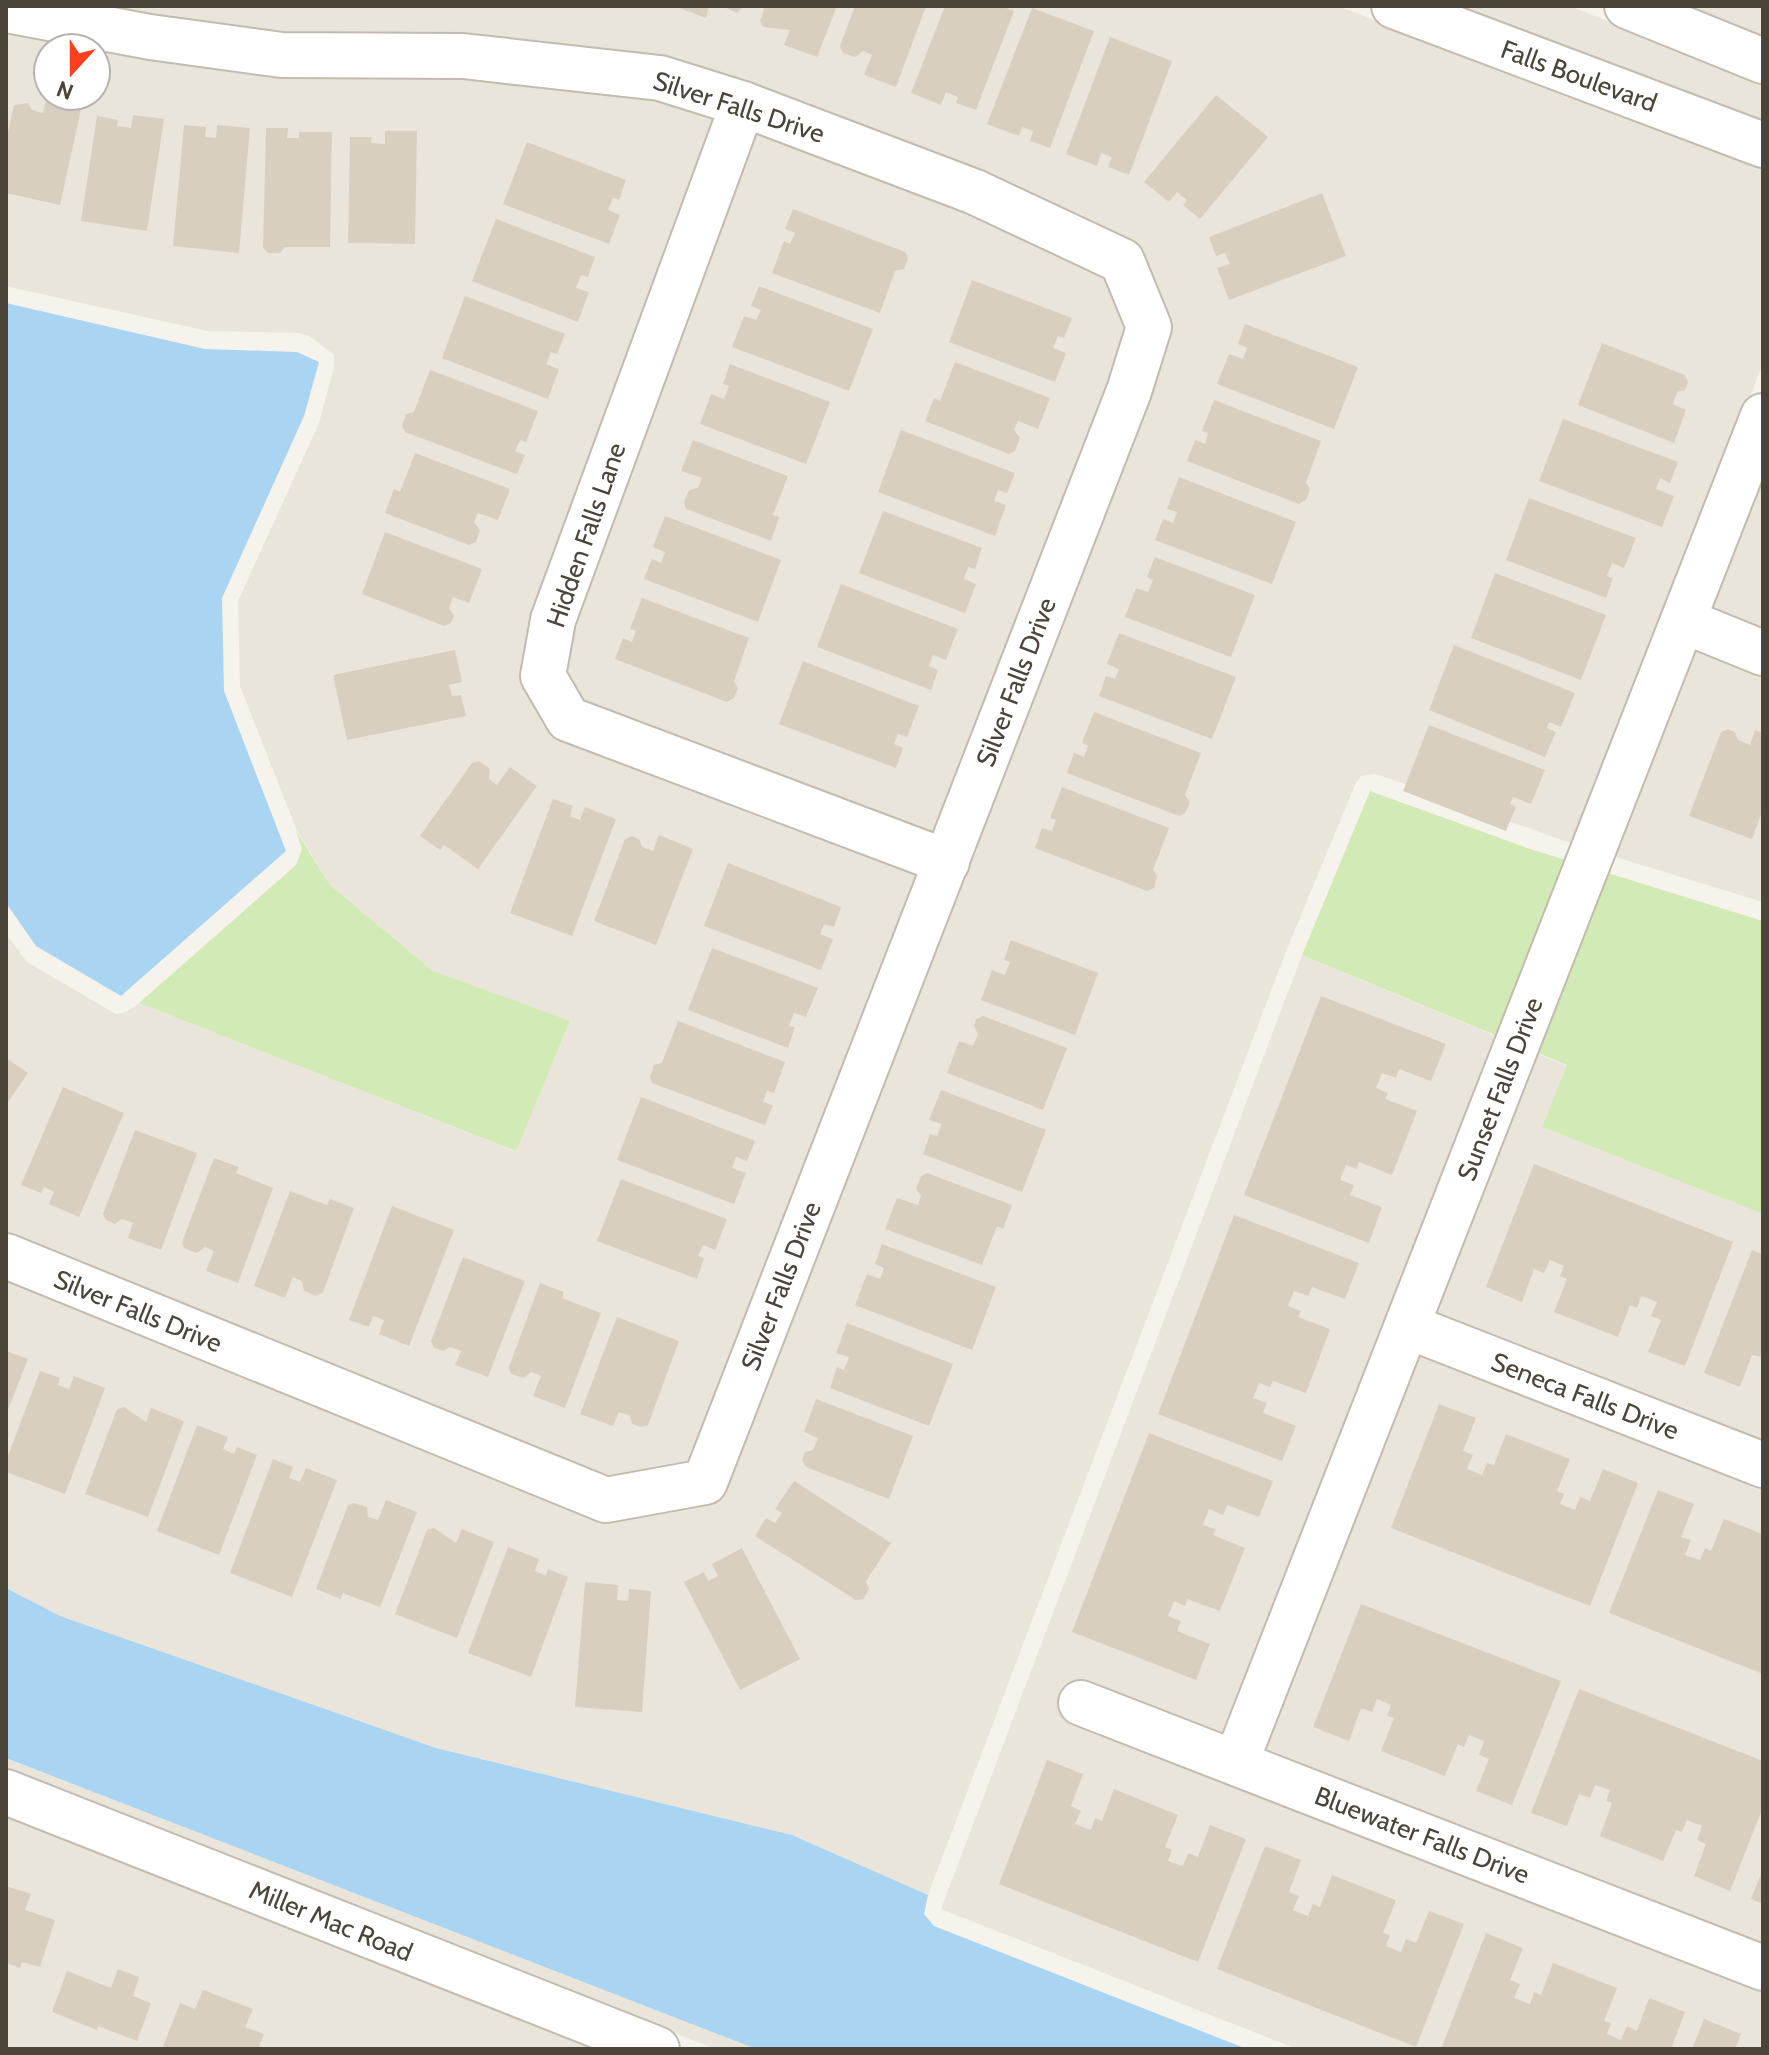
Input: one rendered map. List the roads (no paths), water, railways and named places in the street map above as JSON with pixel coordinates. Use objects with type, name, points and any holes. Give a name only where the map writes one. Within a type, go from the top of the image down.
[{"type":"street","name":"Falls Boulevard","points":[[1394,6],[1763,145]]},
{"type":"street","points":[[1627,6],[1763,61]]},
{"type":"street","name":"Silver Falls Drive","points":[[6,10],[150,37],[282,55],[463,56],[660,78],[743,104],[975,192],[1122,261],[1149,327],[1129,391],[705,1482],[606,1500],[6,1256]]},
{"type":"street","name":"Hidden Falls Lane","points":[[743,104],[553,620],[543,676],[568,719],[947,862]]},
{"type":"street","name":"Sunset Falls Drive","points":[[1236,1762],[1763,416]]},
{"type":"street","points":[[1684,621],[1763,653]]},
{"type":"street","name":"Seneca Falls Drive","points":[[1407,1326],[1763,1465]]},
{"type":"street","name":"Bluewater Falls Drive","points":[[1081,1703],[1763,1968]]},
{"type":"street","name":"Miller Mac Road","points":[[6,1792],[657,2049]]},
{"type":"water","points":[[6,303],[205,349],[297,352],[319,362],[304,416],[222,598],[224,691],[286,851],[121,996],[36,946],[6,903]]},
{"type":"water","points":[[6,1588],[60,1616],[436,1748],[792,1835],[928,1895],[924,1914],[934,1926],[1247,2049],[756,2049],[6,1758]]}]
